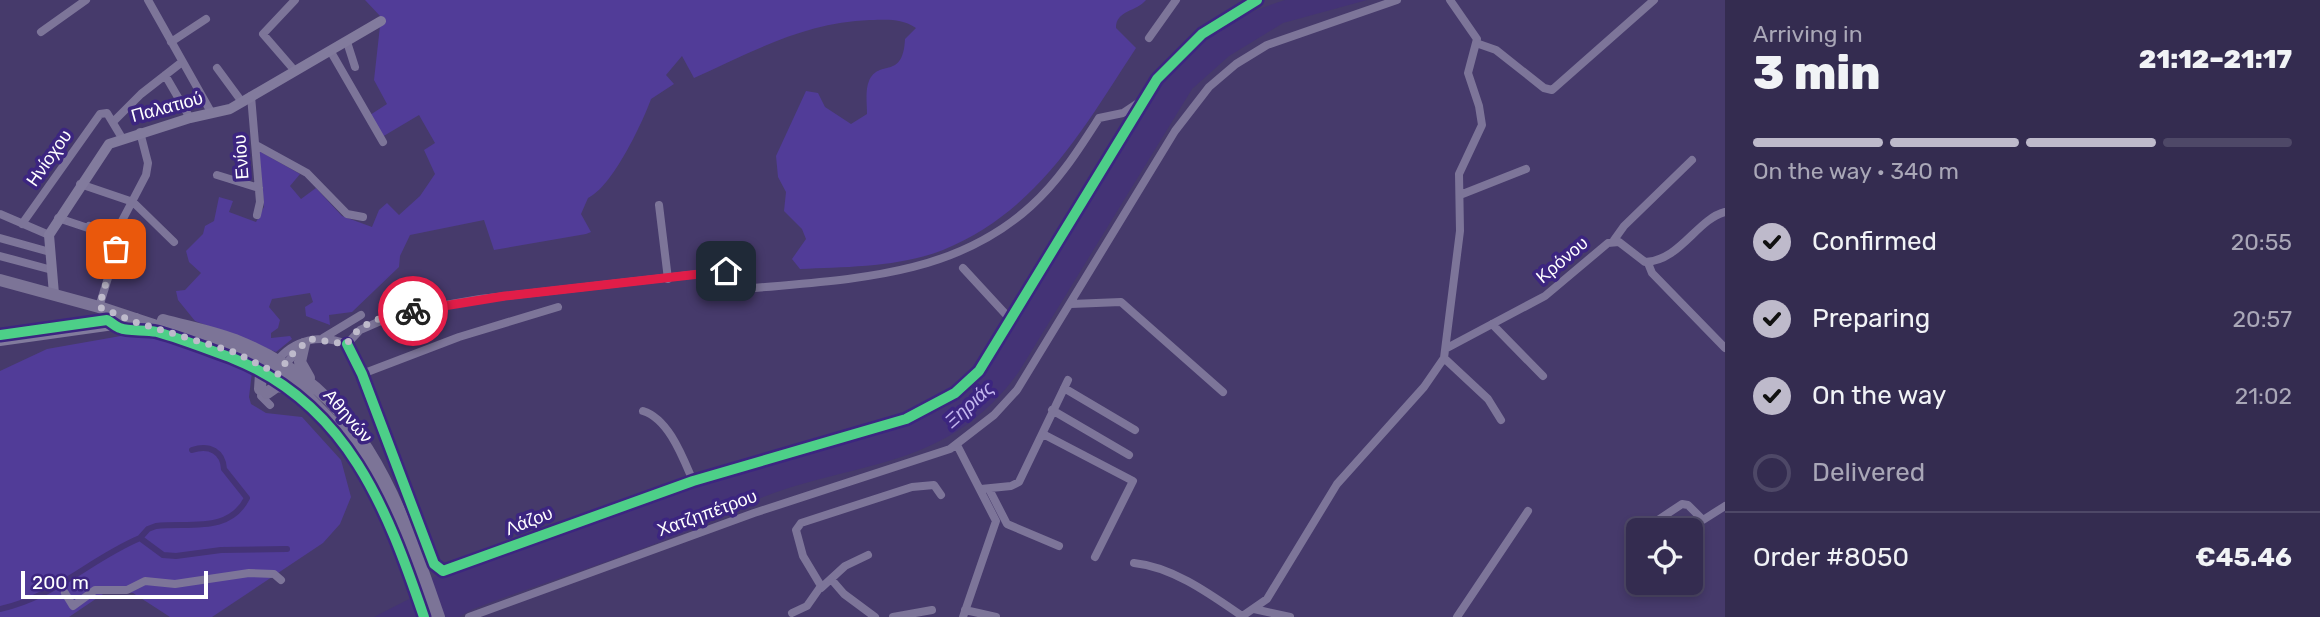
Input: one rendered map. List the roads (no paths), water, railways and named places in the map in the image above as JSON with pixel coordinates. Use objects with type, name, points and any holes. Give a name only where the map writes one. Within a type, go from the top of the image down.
[{"type":"main road","name":"Αθηνών","points":[[0,280],[136,318],[277,367]]},
{"type":"main road","name":"Αθηνών","points":[[136,318],[225,336],[309,390],[368,467],[439,617]]},
{"type":"main road","points":[[251,359],[261,373],[264,391],[279,386],[309,390],[300,362],[307,341]]},
{"type":"main road","name":"Αθηνών","points":[[422,582],[429,617]]},
{"type":"street","points":[[41,32],[86,0]]},
{"type":"street","points":[[148,0],[211,113]]},
{"type":"street","points":[[295,0],[263,34],[295,71]]},
{"type":"street","points":[[1149,38],[1176,0]]},
{"type":"street","points":[[744,289],[881,276],[911,270],[954,255],[995,234],[1032,206],[1065,169],[1099,118],[1123,113],[1144,99],[1191,43],[1219,21],[1257,0]]},
{"type":"street","points":[[1059,546],[1007,524],[957,445],[1006,403],[1071,304],[1175,131],[1216,81],[1253,52],[1284,37],[1397,0]]},
{"type":"street","points":[[1134,564],[1156,566],[1242,617],[1272,591],[1337,484],[1424,387],[1444,358],[1460,231],[1460,168],[1482,125],[1468,73],[1476,43],[1475,34],[1451,0]]},
{"type":"street","points":[[1476,43],[1496,50],[1544,88],[1552,90],[1654,0]]},
{"type":"street","points":[[171,42],[206,19]]},
{"type":"street","name":"Παλατιού","points":[[48,235],[104,149],[122,138],[140,132],[230,109],[381,21]]},
{"type":"street","points":[[347,42],[355,66]]},
{"type":"street","points":[[331,52],[383,142]]},
{"type":"street","points":[[122,138],[113,122],[182,62]]},
{"type":"street","points":[[217,68],[246,99]]},
{"type":"street","points":[[165,75],[190,118]]},
{"type":"street","name":"Ενίου","points":[[246,99],[256,145],[260,205],[257,215]]},
{"type":"street","name":"Λάζου","points":[[436,566],[446,571],[693,481],[884,426],[920,412],[955,393],[974,376],[1011,320],[1144,99]]},
{"type":"street","name":"Ηνίοχου","points":[[22,224],[78,142],[103,111],[113,122]]},
{"type":"street","points":[[113,239],[148,169],[140,132]]},
{"type":"street","points":[[256,145],[307,173],[346,214],[363,217]]},
{"type":"street","points":[[1614,240],[1624,226],[1692,160]]},
{"type":"street","points":[[1460,195],[1526,169]]},
{"type":"street","points":[[217,175],[259,188]]},
{"type":"street","points":[[80,184],[133,202],[174,242]]},
{"type":"street","points":[[659,205],[668,279]]},
{"type":"street","points":[[1725,212],[1679,248],[1648,262],[1652,273],[1725,348]]},
{"type":"street","points":[[0,214],[48,235],[54,294]]},
{"type":"street","points":[[58,218],[89,226],[139,258]]},
{"type":"street","points":[[89,226],[116,252],[107,310],[100,326]]},
{"type":"street","points":[[0,238],[50,252]]},
{"type":"street","name":"Κρόνου","points":[[1447,348],[1545,296],[1614,240],[1648,262]]},
{"type":"street","points":[[0,256],[52,270]]},
{"type":"street","points":[[963,268],[971,281],[1011,320]]},
{"type":"street","points":[[323,338],[347,344],[360,330],[399,313],[505,296],[742,269]]},
{"type":"street","points":[[1071,304],[1121,302],[1223,392]]},
{"type":"street","points":[[362,374],[459,337],[558,307]]},
{"type":"street","points":[[264,391],[277,367],[307,341],[323,338],[361,315]]},
{"type":"street","points":[[0,341],[136,318]]},
{"type":"street","points":[[1492,324],[1543,376]]},
{"type":"street","name":"Αθηνών","points":[[347,344],[362,374],[436,566]]},
{"type":"street","points":[[1444,358],[1488,399],[1501,420]]},
{"type":"street","points":[[985,489],[1019,482],[1066,384],[1135,430]]},
{"type":"street","points":[[1052,410],[1129,455]]},
{"type":"street","points":[[643,411],[659,420],[681,453],[693,481]]},
{"type":"street","points":[[1043,434],[1133,481],[1095,556]]},
{"type":"street","name":"Χατζηπέτρου","points":[[469,617],[754,513],[957,445]]},
{"type":"street","points":[[821,588],[800,550],[796,530],[801,523],[912,487],[934,485],[941,495]]},
{"type":"street","points":[[985,489],[996,524],[964,614],[996,617]]},
{"type":"street","points":[[1661,518],[1682,504],[1688,505],[1701,518]]},
{"type":"street","points":[[1703,520],[1725,506]]},
{"type":"street","points":[[1457,617],[1528,511]]},
{"type":"street","points":[[792,613],[807,606],[821,588],[845,566],[868,555]]},
{"type":"street","points":[[65,593],[73,606],[95,590],[127,590],[145,581],[175,584],[249,573],[274,574],[281,580]]},
{"type":"street","points":[[831,579],[844,594],[875,617]]},
{"type":"street","points":[[1254,609],[1290,617]]},
{"type":"street","points":[[893,617],[932,610]]},
{"type":"water","name":"Ξηριάς","points":[[1285,0],[1367,0],[1283,23],[1229,56],[1192,89],[1018,373],[990,405],[961,428],[931,445],[899,458],[795,486],[758,499],[681,534],[471,610],[459,617],[374,617],[413,597],[434,577],[452,575],[697,485],[911,424],[947,407],[984,375],[1154,97],[1180,64],[1228,26]]},
{"type":"waterway","points":[[140,538],[148,529],[156,526],[219,522],[230,517],[247,498],[224,469],[218,454],[204,448],[192,450]]},
{"type":"waterway","points":[[0,609],[38,596],[140,538],[163,555],[176,556],[221,550],[287,549]]}]
